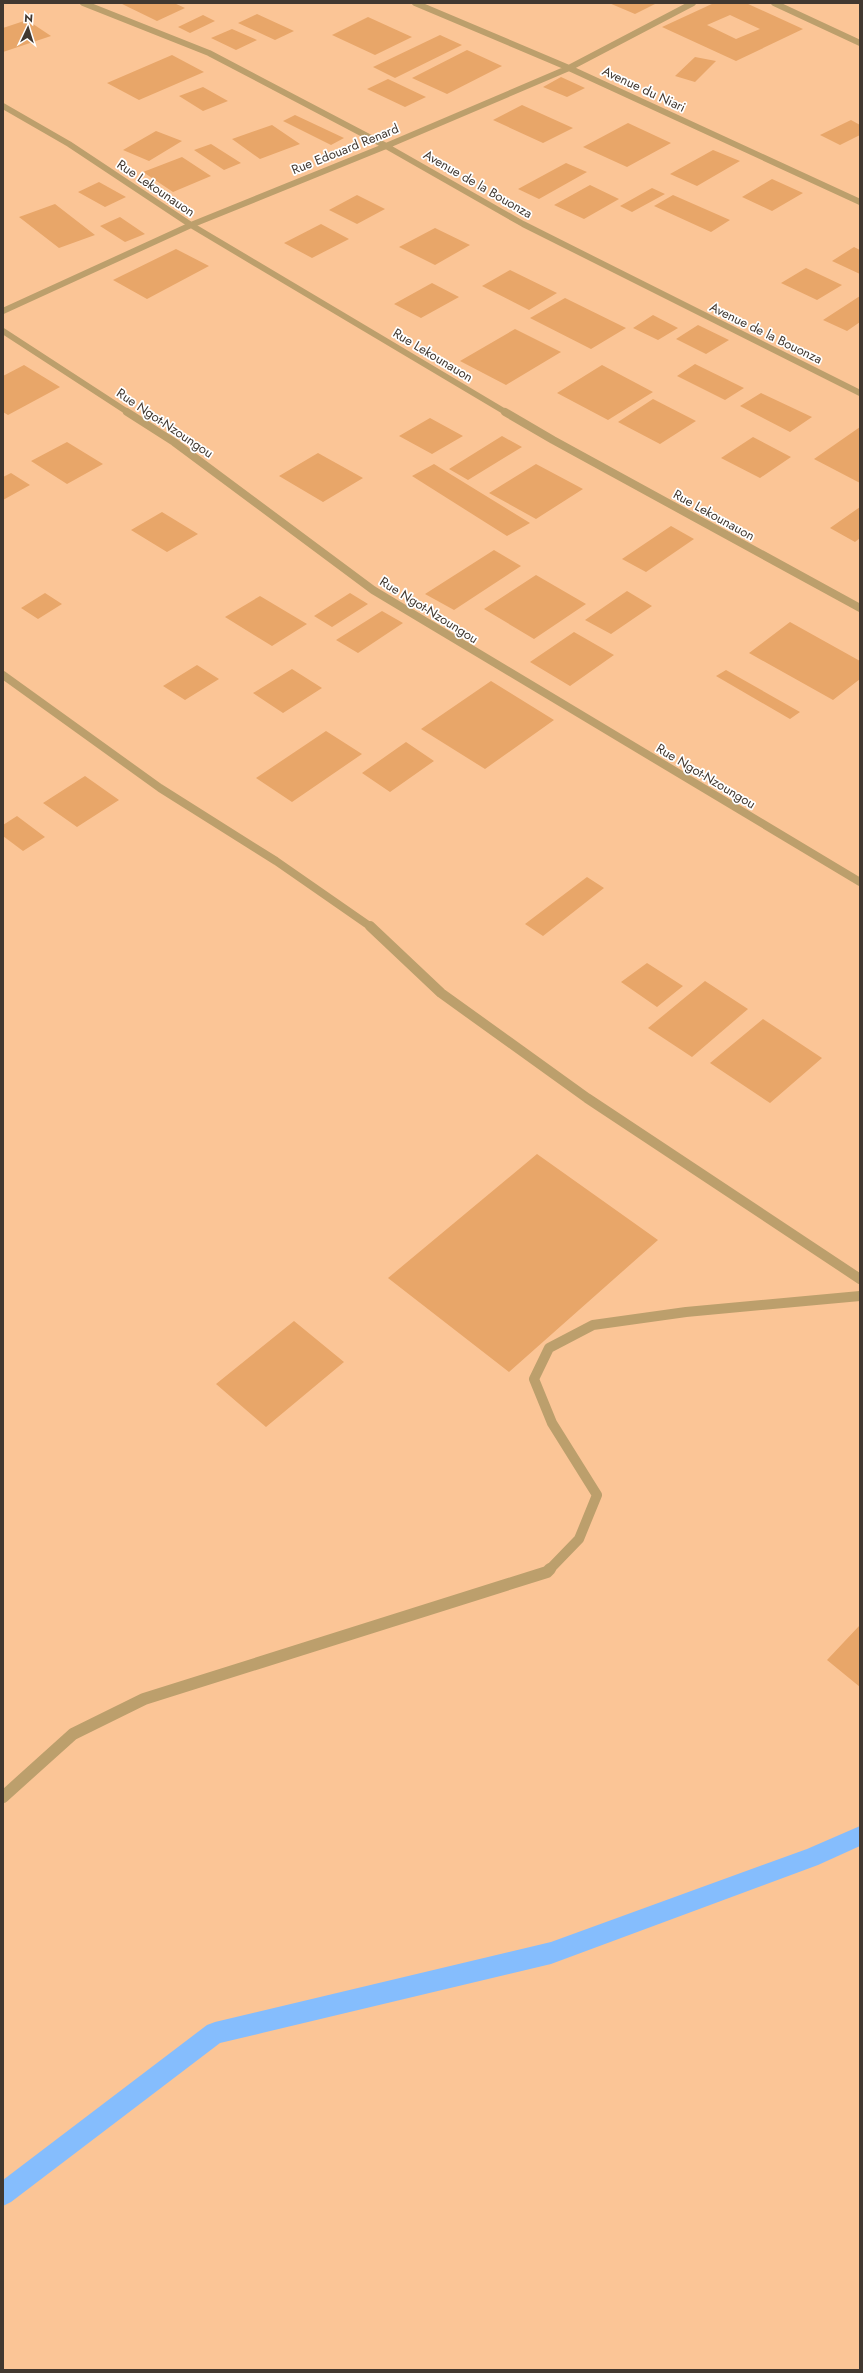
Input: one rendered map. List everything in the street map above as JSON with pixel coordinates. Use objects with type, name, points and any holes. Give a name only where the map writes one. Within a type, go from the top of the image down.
[{"type":"street","name":"Avenue de la Bouonza","points":[[82,3],[209,52],[386,146],[523,224],[860,393]]},
{"type":"street","name":"Avenue du Niari","points":[[416,3],[569,68],[860,202]]},
{"type":"street","name":"Rue Edouard Renard","points":[[3,311],[190,225],[386,146],[569,68],[693,3]]},
{"type":"street","points":[[774,3],[860,44]]},
{"type":"street","name":"Rue Lekounauon","points":[[3,106],[69,144],[190,225],[553,440],[860,608]]},
{"type":"street","name":"Rue Ngot-Nzoungou","points":[[3,331],[174,442],[373,590],[860,882]]},
{"type":"street","points":[[3,675],[160,788],[276,861],[366,923],[441,993],[581,1093],[860,1279]]},
{"type":"street","points":[[3,1797],[12,1787],[73,1734],[144,1699],[547,1572],[579,1539],[597,1495],[552,1423],[534,1379],[549,1348],[593,1325],[686,1312],[860,1296]]},
{"type":"shaded area","points":[[3,3],[860,3],[860,2370],[3,2370]]},
{"type":"building","points":[[120,3],[174,3],[185,8],[157,21]]},
{"type":"building","points":[[609,3],[657,3],[635,14]]},
{"type":"building","points":[[714,3],[746,3],[803,29],[736,61],[662,27]],"holes":[[[730,15],[760,29],[736,39],[707,25]]]},
{"type":"building","points":[[257,14],[294,31],[275,40],[238,23]]},
{"type":"building","points":[[203,15],[215,21],[190,33],[178,27]]},
{"type":"building","points":[[368,17],[412,37],[375,55],[332,35]]},
{"type":"building","points":[[27,20],[51,36],[3,52],[3,28]]},
{"type":"building","points":[[232,29],[257,40],[236,50],[211,38]]},
{"type":"building","points":[[440,35],[462,45],[395,78],[373,67]]},
{"type":"building","points":[[467,50],[502,66],[447,94],[412,78]]},
{"type":"building","points":[[172,55],[204,72],[139,100],[107,83]]},
{"type":"building","points":[[695,57],[716,61],[695,82],[675,76]]},
{"type":"building","points":[[561,77],[585,88],[567,97],[543,87]]},
{"type":"building","points":[[388,79],[426,97],[405,107],[367,89]]},
{"type":"building","points":[[203,87],[228,101],[203,111],[179,96]]},
{"type":"building","points":[[522,105],[573,128],[543,143],[493,120]]},
{"type":"building","points":[[295,115],[344,138],[331,145],[283,121]]},
{"type":"building","points":[[851,120],[860,125],[860,135],[840,145],[820,135]]},
{"type":"building","points":[[628,123],[671,143],[627,167],[583,147]]},
{"type":"building","points":[[272,125],[300,144],[260,159],[232,139]]},
{"type":"building","points":[[156,131],[182,141],[149,161],[123,150]]},
{"type":"building","points":[[211,144],[241,163],[224,170],[194,150]]},
{"type":"building","points":[[713,150],[740,161],[697,186],[670,174]]},
{"type":"building","points":[[182,157],[211,176],[173,192],[143,172]]},
{"type":"building","points":[[566,163],[587,172],[539,199],[518,189]]},
{"type":"building","points":[[772,179],[803,193],[772,211],[742,197]]},
{"type":"building","points":[[99,182],[126,197],[105,207],[78,192]]},
{"type":"building","points":[[590,185],[619,199],[584,219],[554,205]]},
{"type":"building","points":[[652,188],[665,194],[632,212],[620,206]]},
{"type":"building","points":[[357,195],[385,209],[357,224],[329,210]]},
{"type":"building","points":[[673,195],[730,220],[711,232],[654,206]]},
{"type":"building","points":[[55,204],[95,235],[59,248],[19,217]]},
{"type":"building","points":[[120,217],[145,234],[125,242],[100,226]]},
{"type":"building","points":[[321,224],[349,239],[312,258],[284,243]]},
{"type":"building","points":[[435,228],[470,245],[435,265],[399,247]]},
{"type":"building","points":[[854,247],[860,250],[860,274],[832,261]]},
{"type":"building","points":[[176,249],[209,266],[147,299],[113,280]]},
{"type":"building","points":[[806,268],[842,285],[817,300],[781,283]]},
{"type":"building","points":[[510,270],[557,293],[529,310],[482,286]]},
{"type":"building","points":[[432,283],[459,297],[421,318],[394,304]]},
{"type":"building","points":[[860,296],[860,322],[847,331],[823,320]]},
{"type":"building","points":[[565,298],[626,328],[591,349],[530,318]]},
{"type":"building","points":[[653,315],[678,328],[658,340],[633,328]]},
{"type":"building","points":[[698,325],[729,340],[706,354],[676,339]]},
{"type":"building","points":[[515,329],[561,352],[506,385],[460,361]]},
{"type":"building","points":[[695,364],[744,388],[725,400],[677,376]]},
{"type":"building","points":[[24,365],[60,387],[8,415],[3,412],[3,376]]},
{"type":"building","points":[[602,365],[653,392],[608,420],[557,393]]},
{"type":"building","points":[[761,393],[812,417],[790,432],[740,406]]},
{"type":"building","points":[[653,399],[696,421],[660,444],[618,422]]},
{"type":"building","points":[[430,418],[463,436],[432,454],[399,436]]},
{"type":"building","points":[[860,427],[860,483],[814,459]]},
{"type":"building","points":[[502,436],[522,447],[468,480],[449,469]]},
{"type":"building","points":[[753,437],[791,457],[760,478],[721,458]]},
{"type":"building","points":[[67,442],[103,464],[67,484],[31,461]]},
{"type":"building","points":[[318,453],[363,478],[323,502],[279,476]]},
{"type":"building","points":[[434,464],[530,523],[507,536],[412,476]]},
{"type":"building","points":[[536,464],[583,489],[536,519],[489,493]]},
{"type":"building","points":[[11,473],[30,485],[3,500],[3,477]]},
{"type":"building","points":[[860,507],[860,538],[855,542],[830,528]]},
{"type":"building","points":[[162,512],[198,534],[167,552],[131,530]]},
{"type":"building","points":[[671,526],[694,539],[646,572],[622,559]]},
{"type":"building","points":[[494,550],[521,566],[454,610],[425,594]]},
{"type":"building","points":[[536,575],[586,604],[534,639],[484,609]]},
{"type":"building","points":[[627,591],[652,606],[611,634],[585,620]]},
{"type":"building","points":[[45,593],[62,604],[38,619],[21,608]]},
{"type":"building","points":[[350,593],[368,604],[332,627],[314,616]]},
{"type":"building","points":[[260,596],[307,624],[272,646],[225,617]]},
{"type":"building","points":[[382,611],[403,623],[358,653],[336,640]]},
{"type":"building","points":[[790,622],[860,661],[860,679],[833,700],[749,653]]},
{"type":"building","points":[[574,632],[614,655],[570,686],[530,662]]},
{"type":"building","points":[[197,665],[219,679],[185,700],[163,686]]},
{"type":"building","points":[[292,669],[322,688],[283,713],[253,693]]},
{"type":"building","points":[[726,670],[800,712],[790,719],[716,676]]},
{"type":"building","points":[[491,681],[554,720],[485,769],[421,729]]},
{"type":"building","points":[[326,731],[362,754],[292,802],[256,778]]},
{"type":"building","points":[[406,742],[434,761],[390,792],[362,773]]},
{"type":"building","points":[[85,776],[119,800],[77,827],[43,803]]},
{"type":"building","points":[[17,816],[45,837],[23,851],[3,836],[3,825]]},
{"type":"building","points":[[587,877],[604,888],[543,936],[525,924]]},
{"type":"building","points":[[647,963],[683,986],[657,1007],[621,982]]},
{"type":"building","points":[[705,981],[748,1009],[692,1057],[648,1028]]},
{"type":"building","points":[[763,1019],[822,1058],[770,1103],[710,1063]]},
{"type":"building","points":[[537,1154],[658,1240],[509,1372],[388,1278]]},
{"type":"building","points":[[294,1321],[344,1362],[266,1427],[216,1384]]},
{"type":"building","points":[[860,1625],[860,1687],[827,1660]]},
{"type":"waterway","points":[[3,2194],[215,2033],[551,1953],[811,1858],[860,1836]]}]
